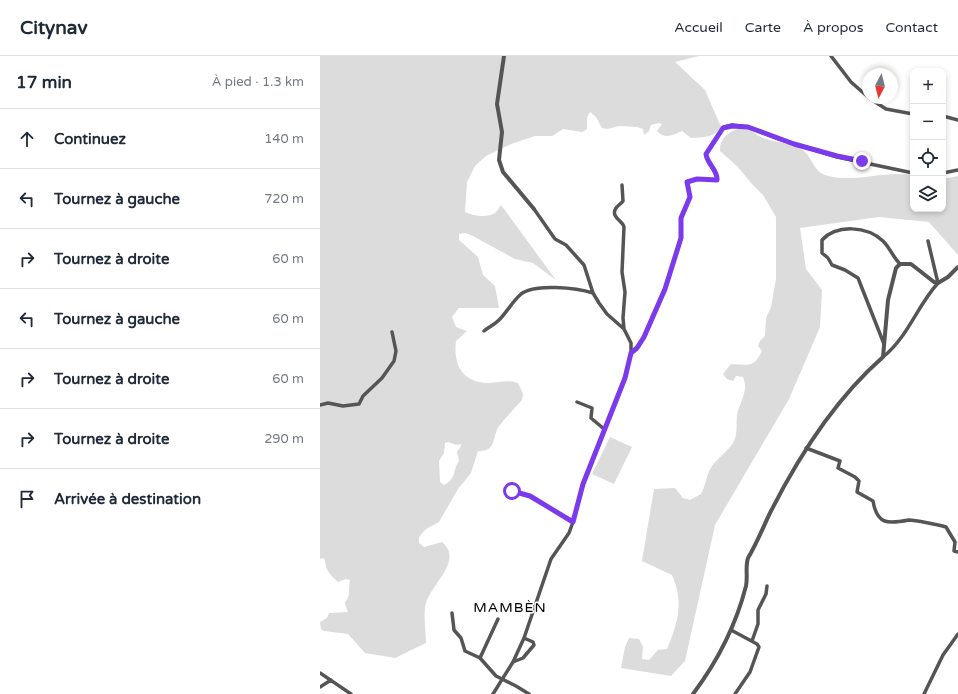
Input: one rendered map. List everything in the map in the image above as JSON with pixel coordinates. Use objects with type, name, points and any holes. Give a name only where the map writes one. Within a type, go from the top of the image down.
[{"type":"street","points":[[504,56],[497,104],[502,132],[499,160],[502,172],[534,209],[555,238],[566,245],[584,265],[593,293],[607,314],[624,329]]},
{"type":"street","points":[[831,56],[851,82],[862,92]]},
{"type":"street","points":[[878,104],[886,109],[910,113]]},
{"type":"street","points":[[946,117],[958,120]]},
{"type":"street","points":[[631,353],[637,348],[644,337],[665,289],[681,238],[681,218],[690,197],[687,182],[697,179],[717,180],[717,174],[708,162],[706,154],[724,127],[748,127],[779,139],[837,156],[910,172]]},
{"type":"street","points":[[946,172],[958,170]]},
{"type":"street","points":[[493,694],[513,662],[524,638],[551,559],[568,533],[573,522],[583,484],[625,378],[631,353],[631,343],[624,329],[623,318],[626,292],[622,272],[624,227],[623,224],[615,217],[616,208],[623,202],[622,184]]},
{"type":"street","points":[[884,344],[858,278],[845,270],[832,266],[828,258],[822,253],[822,240],[830,233],[853,228],[880,239],[900,264]]},
{"type":"street","points":[[928,241],[938,283]]},
{"type":"street","points":[[883,357],[891,283],[896,268],[900,264],[911,264],[934,282],[938,283]]},
{"type":"street","points":[[693,694],[712,665],[730,630],[746,586],[746,564],[748,558],[776,501],[806,448],[823,422],[868,370],[896,346],[928,294],[938,283],[948,277],[958,267]]},
{"type":"street","points":[[484,331],[498,320],[508,307],[526,291],[556,287],[593,293]]},
{"type":"street","points":[[320,405],[328,403],[343,406],[359,404],[364,396],[382,378],[394,361],[396,351],[392,332]]},
{"type":"street","points":[[578,402],[592,408],[591,418],[604,429]]},
{"type":"street","points":[[806,448],[840,461],[838,468],[855,477],[859,481],[857,492],[873,501],[873,508],[879,520],[888,522],[905,522],[908,520],[926,522],[946,527],[955,543],[954,551],[958,552]]},
{"type":"street","points":[[506,489],[530,496],[573,522]]},
{"type":"street","points":[[752,641],[758,624],[758,610],[766,594],[767,586]]},
{"type":"street","points":[[452,613],[454,630],[461,638],[465,651],[480,658],[496,676],[528,694]]},
{"type":"street","points":[[480,658],[498,619]]},
{"type":"street","points":[[730,630],[757,644],[758,651],[750,672],[735,694]]},
{"type":"street","points":[[924,694],[943,655],[958,634]]},
{"type":"street","points":[[513,662],[523,658],[534,645],[533,642],[524,638]]},
{"type":"street","points":[[320,673],[351,694]]},
{"type":"street","points":[[320,687],[331,680]]},
{"type":"shaded area","points":[[320,56],[699,56],[675,62],[705,90],[721,127],[712,135],[691,138],[682,131],[666,136],[657,131],[662,124],[659,123],[651,125],[649,131],[644,135],[643,129],[637,127],[619,126],[607,129],[602,128],[596,117],[590,112],[587,117],[587,129],[582,132],[563,129],[552,136],[535,136],[511,144],[486,156],[475,166],[467,182],[465,212],[488,216],[495,213],[501,205],[556,280],[533,263],[515,259],[471,235],[465,233],[459,234],[459,240],[478,257],[483,275],[495,286],[499,308],[459,308],[452,317],[456,327],[467,331],[456,341],[455,349],[458,364],[465,375],[471,379],[478,382],[487,383],[506,381],[518,383],[523,394],[522,400],[499,426],[491,446],[484,451],[478,451],[471,473],[458,489],[439,522],[426,529],[419,537],[419,543],[424,547],[442,542],[448,549],[449,557],[448,564],[444,572],[426,603],[426,643],[395,658],[365,653],[348,634],[324,631],[321,629],[320,622],[327,618],[329,613],[348,612],[345,603],[349,594],[350,580],[346,579],[338,582],[327,570],[325,560],[323,558],[320,559]],"holes":[[[448,442],[456,445],[461,444],[457,452],[459,461],[453,477],[444,485],[440,482],[439,461],[444,453],[445,443]]]},
{"type":"shaded area","points":[[741,128],[749,130],[765,139],[800,148],[808,155],[818,171],[825,175],[858,178],[891,174],[910,175],[910,212],[946,212],[946,178],[958,176],[958,255],[929,222],[879,217],[800,228],[806,269],[822,290],[820,327],[789,399],[715,525],[685,661],[671,676],[621,668],[625,647],[629,638],[639,639],[643,647],[642,659],[649,660],[658,650],[667,649],[677,621],[679,603],[676,585],[672,575],[642,561],[654,489],[675,488],[683,498],[690,500],[701,494],[712,466],[735,440],[737,415],[745,391],[745,382],[743,377],[736,376],[733,381],[727,379],[723,374],[731,364],[746,365],[753,363],[762,351],[758,346],[760,341],[765,336],[766,318],[771,307],[776,279],[776,217],[763,195],[738,167],[720,151],[723,139],[733,131]]},
{"type":"shaded area","points":[[610,437],[632,447],[614,484],[592,474]]},
{"type":"district","name":"MAMBÈN","points":[[510,607]]},
{"type":"route","points":[[512,491],[530,496],[573,522],[583,484],[625,378],[630,363],[631,353],[637,348],[644,337],[665,289],[681,238],[681,218],[690,197],[687,182],[697,179],[717,180],[717,174],[708,162],[706,154],[724,127],[748,127],[794,144],[837,156],[862,161]]}]
